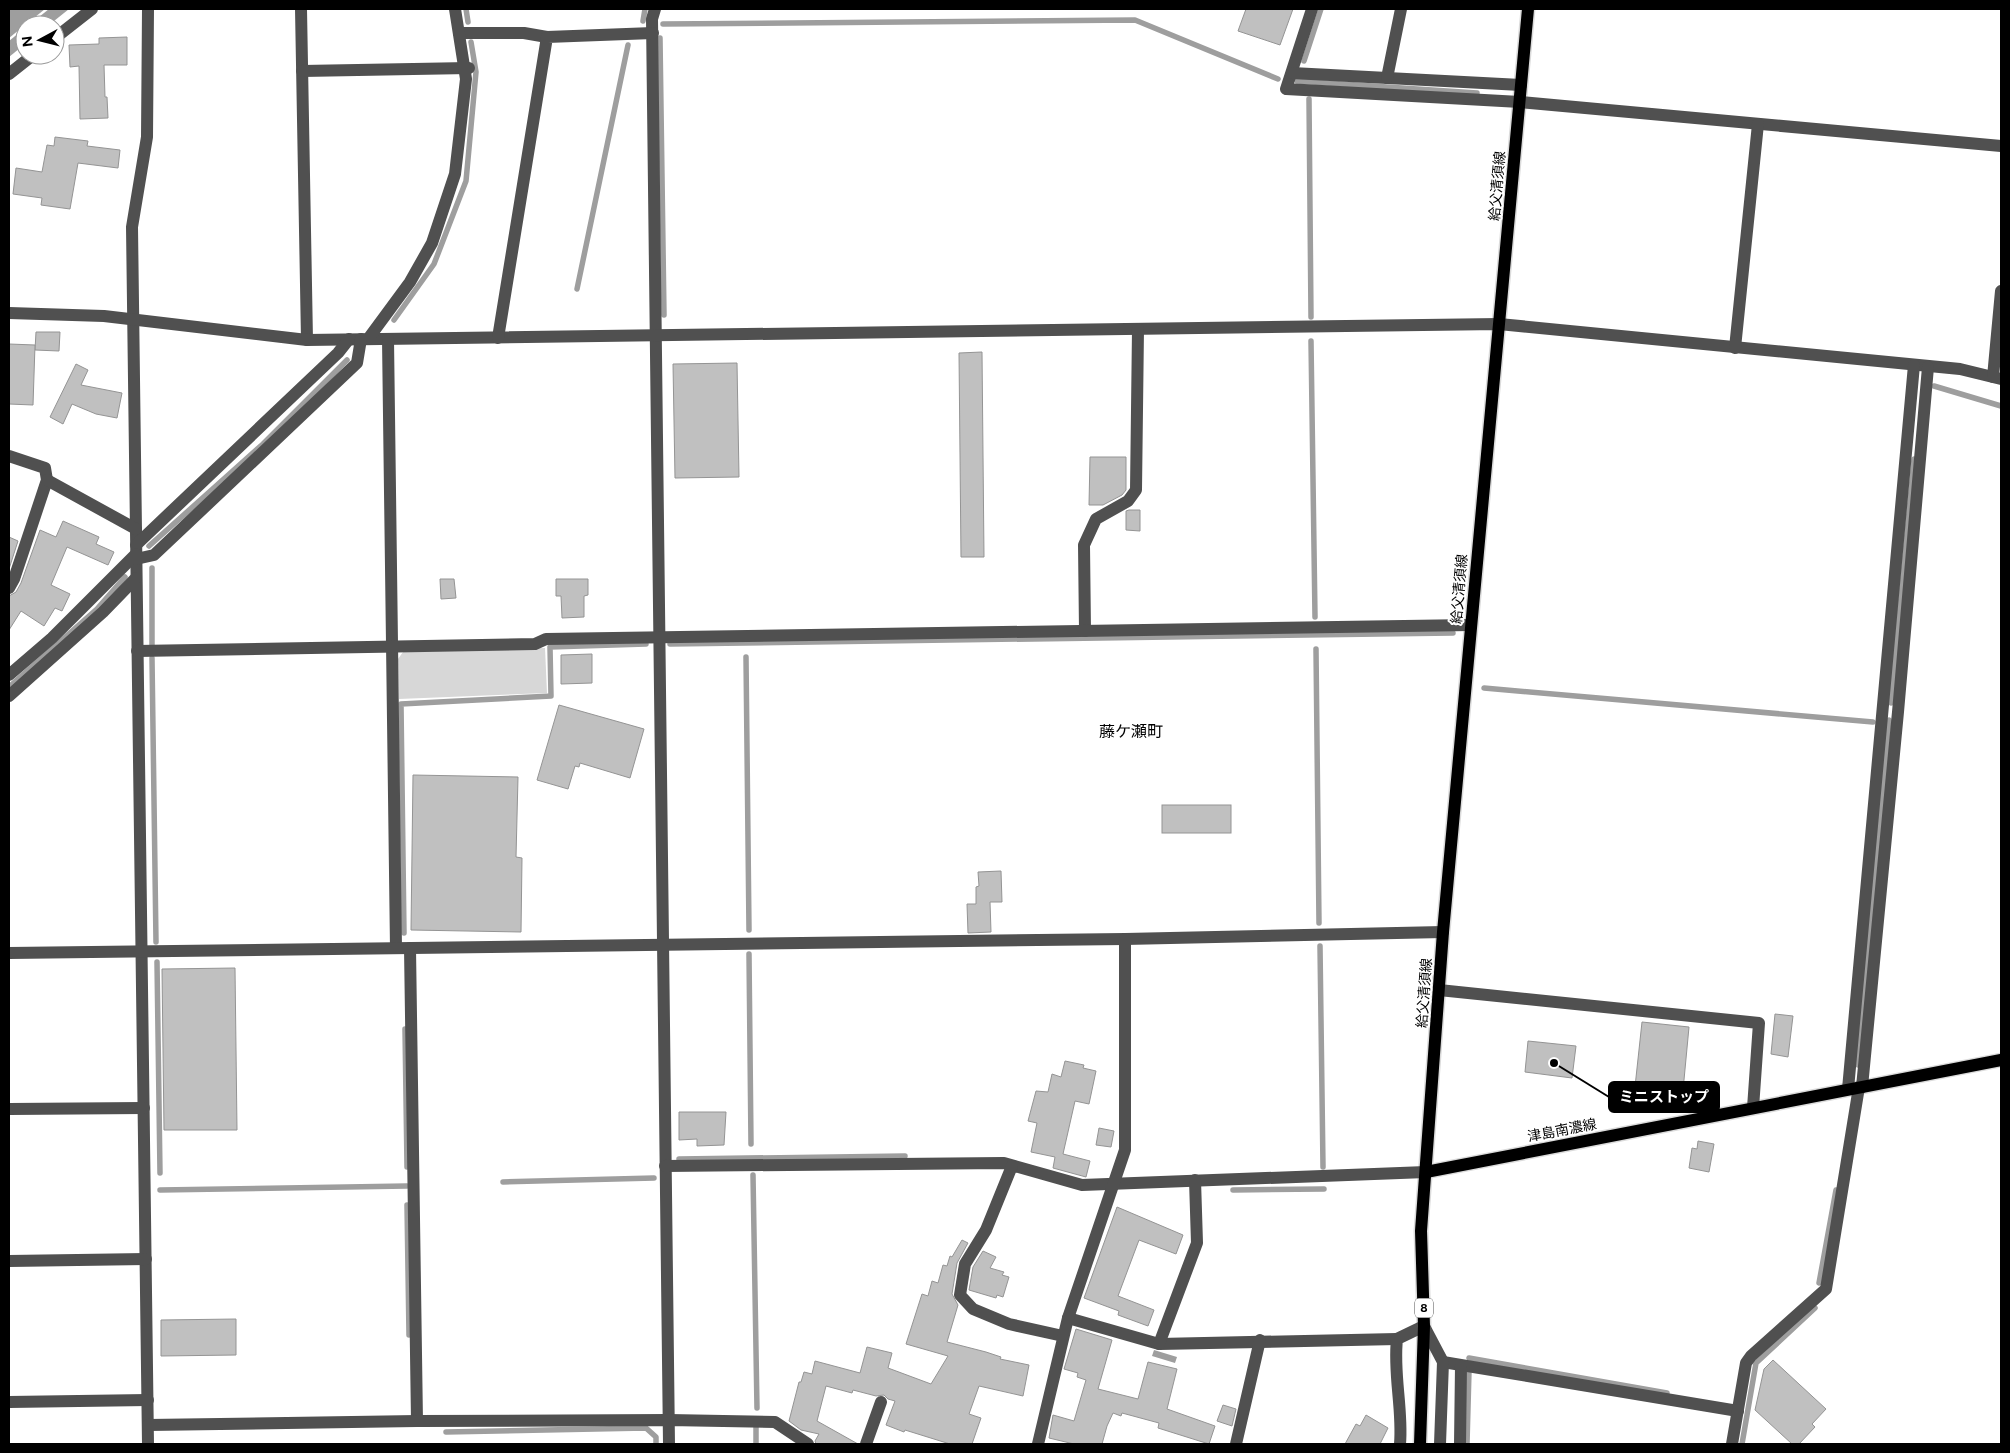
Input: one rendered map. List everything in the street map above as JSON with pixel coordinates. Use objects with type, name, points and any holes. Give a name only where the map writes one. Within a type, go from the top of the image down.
[{"type":"main road","name":"給父清須線","points":[[1426,1172],[1444,932],[1528,9]]},
{"type":"main road","name":"津島南濃線","points":[[1426,1172],[2001,1060]]},
{"type":"main road","name":"8","points":[[1420,1444],[1424,1326],[1421,1231],[1426,1172]]},
{"type":"street","points":[[65,30],[92,9]]},
{"type":"street","points":[[148,9],[147,137],[132,227],[148,1444]]},
{"type":"street","points":[[301,9],[307,340]]},
{"type":"street","points":[[9,675],[52,638],[136,552],[338,353],[359,339],[410,282],[432,243],[455,174],[467,68],[455,9]]},
{"type":"street","points":[[655,9],[652,20],[658,636],[669,1444]]},
{"type":"street","points":[[1312,9],[1286,89],[1520,102],[2001,146]]},
{"type":"street","points":[[1387,78],[1401,9]]},
{"type":"street","points":[[459,33],[524,33],[546,37],[653,33]]},
{"type":"street","points":[[498,338],[546,37]]},
{"type":"street","points":[[9,74],[20,65]]},
{"type":"street","points":[[302,71],[467,68]]},
{"type":"street","points":[[1292,73],[1521,85]]},
{"type":"street","points":[[1735,348],[1758,124]]},
{"type":"street","points":[[9,312],[104,316],[307,340],[1499,324],[1960,369],[1997,378],[2001,291]]},
{"type":"street","points":[[1086,631],[1084,545],[1096,519],[1128,501],[1136,490],[1138,329]]},
{"type":"street","points":[[136,552],[154,555],[357,362],[359,339]]},
{"type":"street","points":[[388,339],[396,948]]},
{"type":"street","points":[[1857,1088],[1883,710],[1914,366]]},
{"type":"street","points":[[1732,1444],[1746,1363],[1751,1356],[1826,1289],[1857,1088],[1898,712],[1928,367]]},
{"type":"street","points":[[9,456],[45,468],[47,480],[14,580],[9,588]]},
{"type":"street","points":[[47,480],[136,529]]},
{"type":"street","points":[[9,696],[103,612],[136,578]]},
{"type":"street","points":[[137,652],[535,644],[546,638],[1471,625]]},
{"type":"street","points":[[1883,710],[1898,712]]},
{"type":"street","points":[[9,953],[1125,939],[1444,932]]},
{"type":"street","points":[[1038,1444],[1068,1318],[1125,1150],[1125,939]]},
{"type":"street","points":[[410,948],[417,1421]]},
{"type":"street","points":[[1439,990],[1759,1023],[1753,1108]]},
{"type":"street","points":[[9,1109],[144,1108]]},
{"type":"street","points":[[665,1166],[1004,1163],[1082,1185],[1426,1172]]},
{"type":"street","points":[[1012,1166],[986,1230],[966,1264],[960,1295],[974,1309],[1009,1324],[1063,1336]]},
{"type":"street","points":[[1159,1344],[1197,1243],[1195,1180]]},
{"type":"street","points":[[9,1261],[146,1259]]},
{"type":"street","points":[[1068,1318],[1159,1344],[1260,1340],[1397,1339],[1424,1326],[1443,1362],[1440,1444]]},
{"type":"street","points":[[1397,1339],[1395,1356],[1401,1431],[1400,1444]]},
{"type":"street","points":[[1236,1444],[1260,1340]]},
{"type":"street","points":[[1443,1362],[1738,1411]]},
{"type":"street","points":[[1460,1444],[1461,1366]]},
{"type":"street","points":[[9,1402],[148,1400]]},
{"type":"street","points":[[866,1444],[881,1402]]},
{"type":"street","points":[[148,1425],[417,1421],[669,1420],[776,1422],[808,1444]]},
{"type":"shaded area","points":[[9,9],[45,9],[38,15],[15,15],[15,33],[9,38]]},
{"type":"shaded area","points":[[49,9],[69,9],[62,15],[42,15]]},
{"type":"shaded area","points":[[15,36],[15,52],[9,57],[9,41]]},
{"type":"shaded area","points":[[545,648],[547,693],[399,699],[398,659],[403,652]]},
{"type":"shaded area","points":[[1154,1350],[1177,1357],[1175,1363],[1152,1356]]},
{"type":"building","points":[[1246,9],[1293,9],[1280,45],[1238,31]]},
{"type":"building","points":[[127,37],[127,65],[104,65],[108,118],[80,119],[79,66],[70,67],[69,45],[99,44],[99,38]]},
{"type":"building","points":[[55,137],[88,141],[87,146],[120,150],[118,168],[78,163],[70,209],[41,205],[42,198],[13,194],[16,168],[42,172],[47,145],[54,146]]},
{"type":"building","points":[[36,332],[60,332],[59,351],[35,350]]},
{"type":"building","points":[[9,344],[35,345],[33,405],[9,404]]},
{"type":"building","points":[[982,352],[984,557],[961,557],[959,353]]},
{"type":"building","points":[[737,363],[739,477],[675,478],[673,364]]},
{"type":"building","points":[[76,364],[88,370],[81,385],[122,393],[117,418],[96,414],[72,404],[63,424],[50,417]]},
{"type":"building","points":[[1090,457],[1126,457],[1126,490],[1122,495],[1103,505],[1089,505]]},
{"type":"building","points":[[1140,510],[1140,531],[1126,530],[1126,511]]},
{"type":"building","points":[[63,521],[99,537],[96,544],[114,552],[108,565],[67,547],[51,585],[70,594],[62,611],[55,608],[44,626],[21,611],[9,630],[9,596],[16,592],[21,583],[40,530],[56,537]]},
{"type":"building","points":[[9,537],[18,541],[9,569]]},
{"type":"building","points":[[440,579],[454,579],[456,598],[441,599]]},
{"type":"building","points":[[556,579],[588,579],[588,595],[584,596],[584,617],[562,618],[561,596],[556,596]]},
{"type":"building","points":[[592,654],[592,683],[561,684],[561,655]]},
{"type":"building","points":[[559,705],[644,729],[630,778],[580,763],[579,767],[575,766],[568,789],[537,780]]},
{"type":"building","points":[[413,775],[518,777],[516,857],[522,858],[521,932],[411,930]]},
{"type":"building","points":[[1162,805],[1231,805],[1231,833],[1162,833]]},
{"type":"building","points":[[1001,871],[1002,902],[990,902],[991,932],[968,933],[967,904],[976,904],[976,887],[979,886],[978,872]]},
{"type":"building","points":[[235,968],[237,1130],[164,1130],[162,969]]},
{"type":"building","points":[[1775,1014],[1793,1016],[1788,1057],[1771,1054]]},
{"type":"building","points":[[1642,1022],[1689,1027],[1682,1101],[1634,1096]]},
{"type":"building","points":[[1528,1041],[1576,1046],[1572,1078],[1525,1072]]},
{"type":"building","points":[[1065,1061],[1084,1065],[1083,1068],[1096,1071],[1089,1104],[1075,1101],[1063,1154],[1090,1161],[1086,1177],[1053,1168],[1055,1157],[1031,1152],[1037,1123],[1028,1121],[1036,1091],[1048,1092],[1052,1074],[1061,1077]]},
{"type":"building","points":[[679,1112],[726,1112],[724,1145],[697,1146],[697,1139],[679,1140]]},
{"type":"building","points":[[1099,1128],[1114,1131],[1111,1147],[1096,1145]]},
{"type":"building","points":[[1698,1141],[1714,1144],[1709,1172],[1689,1168],[1692,1148],[1697,1149]]},
{"type":"building","points":[[1117,1207],[1183,1235],[1176,1254],[1139,1240],[1118,1296],[1154,1310],[1148,1326],[1118,1315],[1119,1311],[1084,1298]]},
{"type":"building","points":[[962,1240],[968,1243],[957,1263],[952,1294],[958,1305],[947,1342],[986,1352],[1001,1357],[1000,1359],[1029,1365],[1023,1396],[979,1386],[969,1414],[981,1418],[972,1444],[950,1444],[905,1430],[904,1432],[886,1425],[895,1401],[888,1399],[884,1395],[876,1396],[853,1390],[852,1393],[826,1386],[817,1421],[858,1444],[816,1444],[815,1441],[819,1434],[801,1430],[789,1421],[799,1382],[801,1382],[804,1372],[812,1374],[815,1361],[860,1373],[867,1347],[892,1353],[888,1368],[931,1384],[948,1356],[906,1344],[922,1294],[928,1296],[932,1281],[938,1283],[943,1265],[947,1266],[950,1256],[952,1257]]},
{"type":"building","points":[[983,1251],[996,1257],[990,1268],[1004,1272],[1002,1275],[1009,1277],[1003,1297],[997,1295],[996,1298],[969,1290],[973,1267]]},
{"type":"building","points":[[236,1319],[236,1355],[161,1356],[161,1320]]},
{"type":"building","points":[[1076,1329],[1112,1340],[1098,1389],[1138,1399],[1148,1362],[1177,1369],[1167,1409],[1215,1426],[1209,1444],[1158,1428],[1159,1423],[1122,1413],[1121,1416],[1113,1413],[1102,1444],[1074,1444],[1049,1438],[1053,1415],[1074,1421],[1086,1380],[1077,1377],[1078,1373],[1064,1369]]},
{"type":"building","points":[[1773,1360],[1826,1409],[1812,1424],[1815,1427],[1799,1444],[1792,1444],[1755,1410],[1764,1369]]},
{"type":"building","points":[[1223,1405],[1236,1409],[1232,1426],[1217,1421]]},
{"type":"building","points":[[1366,1415],[1388,1428],[1380,1444],[1345,1444],[1356,1424],[1360,1426]]},
{"type":"waterway","points":[[466,9],[468,22]]},
{"type":"waterway","points":[[643,21],[645,9]]},
{"type":"waterway","points":[[1304,61],[1321,9]]},
{"type":"waterway","points":[[663,24],[1135,20],[1278,79]]},
{"type":"waterway","points":[[660,38],[664,315]]},
{"type":"waterway","points":[[394,320],[434,264],[466,181],[476,72],[471,42]]},
{"type":"waterway","points":[[577,289],[628,45]]},
{"type":"waterway","points":[[1297,81],[1477,93]]},
{"type":"waterway","points":[[1309,99],[1311,317]]},
{"type":"waterway","points":[[1311,341],[1315,617]]},
{"type":"waterway","points":[[149,546],[263,444],[347,360]]},
{"type":"waterway","points":[[1934,386],[2001,406]]},
{"type":"waterway","points":[[1891,703],[1914,459]]},
{"type":"waterway","points":[[152,568],[152,646]]},
{"type":"waterway","points":[[9,687],[97,609],[125,577]]},
{"type":"waterway","points":[[670,644],[1453,633]]},
{"type":"waterway","points":[[404,933],[401,704],[551,696],[550,647],[646,644]]},
{"type":"waterway","points":[[1316,649],[1319,923]]},
{"type":"waterway","points":[[746,657],[749,930]]},
{"type":"waterway","points":[[152,658],[156,942]]},
{"type":"waterway","points":[[1484,688],[1873,722]]},
{"type":"waterway","points":[[1858,1065],[1889,720]]},
{"type":"waterway","points":[[1320,946],[1323,1167]]},
{"type":"waterway","points":[[749,954],[751,1144]]},
{"type":"waterway","points":[[157,962],[160,1173]]},
{"type":"waterway","points":[[405,1029],[407,1167]]},
{"type":"waterway","points":[[679,1159],[905,1156]]},
{"type":"waterway","points":[[753,1175],[757,1408]]},
{"type":"waterway","points":[[503,1182],[654,1178]]},
{"type":"waterway","points":[[160,1190],[407,1186]]},
{"type":"waterway","points":[[1233,1190],[1324,1189]]},
{"type":"waterway","points":[[1819,1283],[1836,1190]]},
{"type":"waterway","points":[[407,1205],[409,1335]]},
{"type":"waterway","points":[[1742,1444],[1756,1363],[1815,1308]]},
{"type":"waterway","points":[[1469,1358],[1667,1393]]},
{"type":"waterway","points":[[1467,1444],[1469,1371]]},
{"type":"waterway","points":[[756,1427],[756,1444]]},
{"type":"waterway","points":[[446,1432],[646,1428],[656,1437],[656,1444]]},
{"type":"place","name":"ミニストップ","points":[[1554,1063]]},
{"type":"district","name":"藤ケ瀬町","points":[[1131,731]]}]
